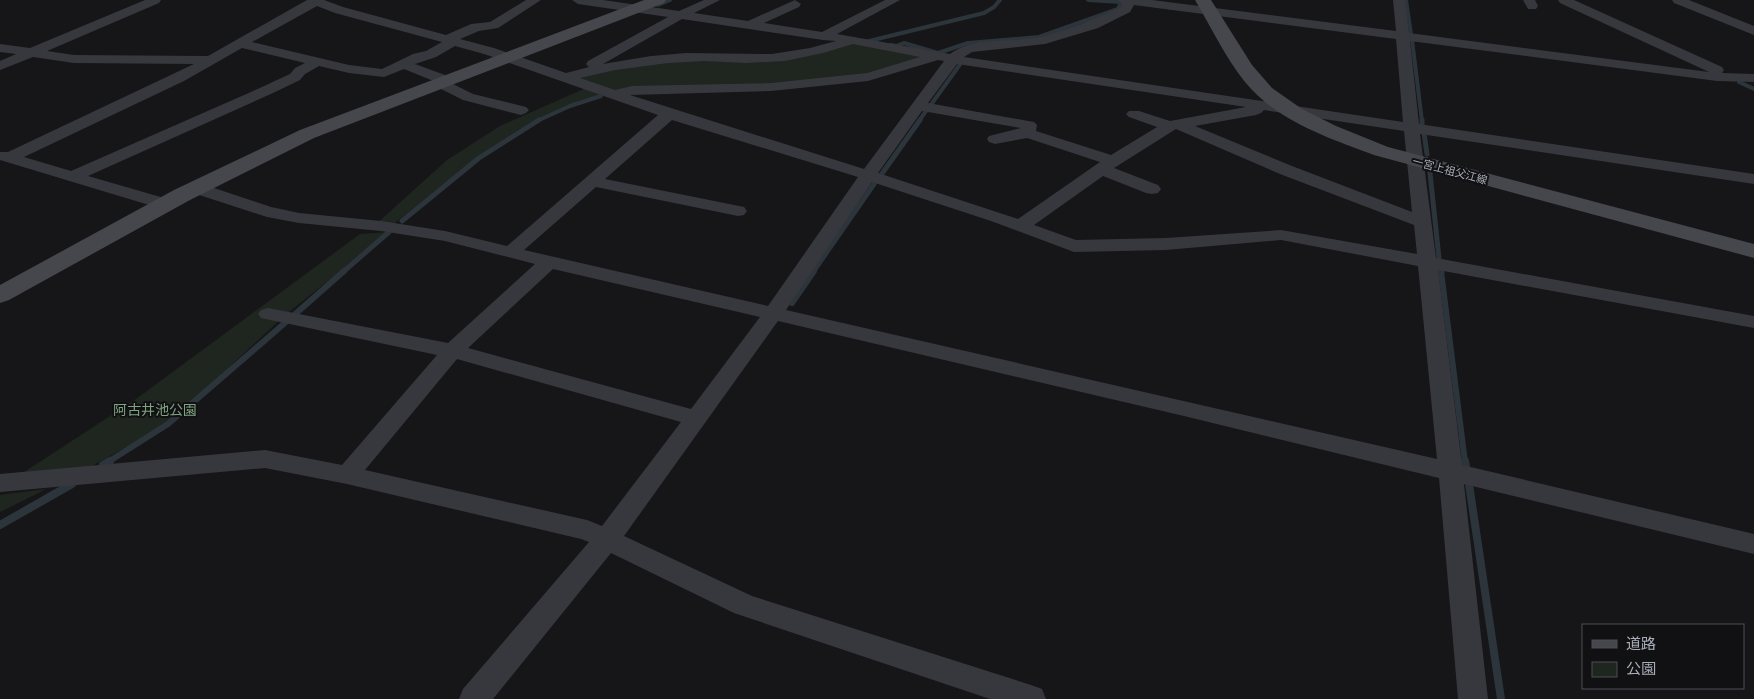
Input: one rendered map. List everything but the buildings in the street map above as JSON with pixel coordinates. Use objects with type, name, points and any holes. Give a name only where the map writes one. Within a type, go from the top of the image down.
[{"type":"street","points":[[0,66],[155,0]]},
{"type":"street","points":[[5,156],[179,78],[214,60],[316,0],[346,12],[450,40],[669,114],[868,175],[1074,246],[1166,244],[1280,235],[1754,322]]},
{"type":"street","points":[[242,44],[317,62],[384,73],[418,57],[432,54],[450,40],[476,27],[493,24],[535,0]]},
{"type":"street","points":[[578,0],[853,40],[953,59],[1280,109],[1754,179]]},
{"type":"street","points":[[0,295],[165,204],[307,134],[509,59],[658,0]]},
{"type":"street","points":[[564,78],[682,14],[714,0]]},
{"type":"street","points":[[823,36],[894,0]]},
{"type":"street","points":[[474,699],[607,539],[773,314],[868,175],[953,59],[964,50],[1040,41],[1093,25],[1126,9],[1128,0],[1206,5],[1403,36],[1717,77],[1754,78]]},
{"type":"street","points":[[1399,0],[1473,699]]},
{"type":"street","points":[[1564,0],[1735,78],[1750,89]]},
{"type":"street","points":[[1678,0],[1754,31]]},
{"type":"street","points":[[750,25],[795,4]]},
{"type":"street","name":"一宮上祖父江線","points":[[1206,5],[1251,76],[1280,109],[1333,133],[1381,151],[1754,250]]},
{"type":"street","points":[[564,78],[599,69],[668,60],[706,57],[747,59],[795,55],[828,49],[853,40]]},
{"type":"street","points":[[268,50],[284,42]]},
{"type":"street","points":[[0,48],[74,59],[214,60]]},
{"type":"street","points":[[613,95],[632,90],[771,87],[868,77],[937,56]]},
{"type":"street","points":[[73,176],[195,121],[230,109],[295,76],[300,71],[317,62]]},
{"type":"street","points":[[403,64],[445,82],[468,97],[522,110]]},
{"type":"street","points":[[1717,77],[1750,89]]},
{"type":"street","points":[[919,106],[1029,125],[1028,133]]},
{"type":"street","points":[[1020,226],[1107,165],[1174,126],[1280,109]]},
{"type":"street","points":[[511,252],[669,114]]},
{"type":"street","points":[[1134,114],[1174,126],[1423,222]]},
{"type":"street","points":[[995,139],[1028,133],[1107,165],[1152,190]]},
{"type":"street","points":[[5,156],[165,204]]},
{"type":"street","points":[[592,181],[738,211]]},
{"type":"street","points":[[196,188],[275,213],[299,218],[381,226],[445,236],[549,262],[1175,406],[1754,544]]},
{"type":"street","points":[[347,475],[452,351],[549,262]]},
{"type":"street","points":[[268,314],[452,351],[696,418]]},
{"type":"street","points":[[0,483],[265,459],[347,475],[587,530],[744,605],[1031,699]]},
{"type":"green space","points":[[853,40],[937,56],[868,77],[607,93],[548,116],[516,134],[446,182],[390,227],[375,225],[447,160],[500,126],[588,87],[564,78],[624,64],[778,57]]},
{"type":"green space","name":"阿古井池公園","points":[[389,232],[284,316],[168,424],[74,476],[9,482],[136,399],[360,234]]},
{"type":"green space","points":[[46,489],[0,512],[0,495]]},
{"type":"waterway","points":[[658,5],[670,0]]},
{"type":"waterway","points":[[874,42],[869,41],[984,13],[994,7],[1000,0]]},
{"type":"waterway","points":[[891,45],[896,46],[904,43],[938,53],[968,43],[1039,37],[1118,9],[1121,2],[1088,0]]},
{"type":"waterway","points":[[1406,0],[1411,34]]},
{"type":"waterway","points":[[1412,40],[1422,121]]},
{"type":"waterway","points":[[930,106],[961,63]]},
{"type":"waterway","points":[[1739,82],[1754,89]]},
{"type":"waterway","points":[[538,120],[570,106],[601,96]]},
{"type":"waterway","points":[[919,121],[926,111]]},
{"type":"waterway","points":[[402,221],[479,158],[538,120]]},
{"type":"waterway","points":[[881,175],[920,120]]},
{"type":"waterway","points":[[1424,133],[1427,154]]},
{"type":"waterway","points":[[1430,173],[1439,258]]},
{"type":"waterway","points":[[813,272],[874,184]]},
{"type":"waterway","points":[[343,272],[389,232]]},
{"type":"waterway","points":[[1441,268],[1442,272]]},
{"type":"waterway","points":[[293,316],[344,271]]},
{"type":"waterway","points":[[792,303],[814,271]]},
{"type":"waterway","points":[[1441,271],[1465,462]]},
{"type":"waterway","points":[[108,462],[168,424],[286,322]]},
{"type":"waterway","points":[[103,465],[110,461]]},
{"type":"waterway","points":[[1465,461],[1466,467]]},
{"type":"waterway","points":[[0,525],[72,484]]},
{"type":"waterway","points":[[1469,484],[1501,699]]}]
